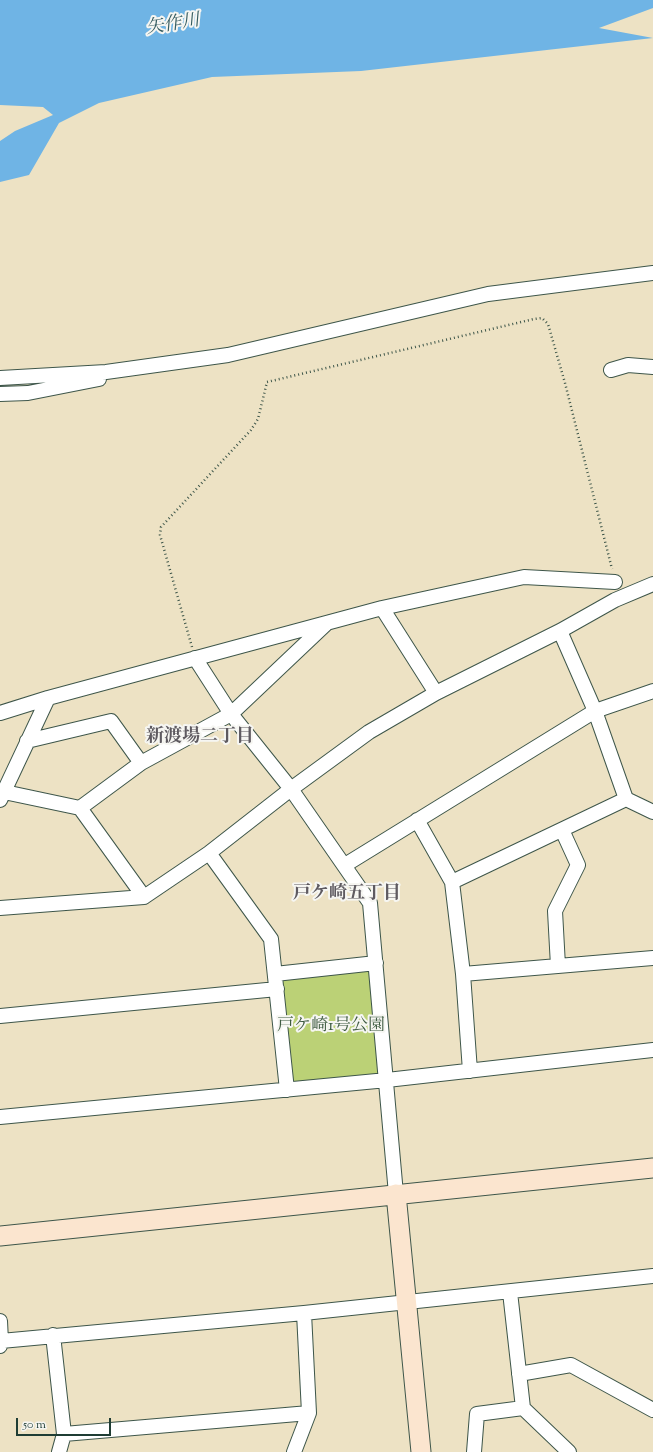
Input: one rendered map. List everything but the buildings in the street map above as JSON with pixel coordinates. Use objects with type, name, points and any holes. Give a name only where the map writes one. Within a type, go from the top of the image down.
[{"type":"street","points":[[0,378],[106,372],[228,355],[488,294],[653,273]]},
{"type":"street","points":[[611,370],[628,365],[653,367]]},
{"type":"street","points":[[0,394],[28,393],[99,380],[106,372]]},
{"type":"street","points":[[0,714],[48,698],[382,608],[524,577],[615,582]]},
{"type":"street","points":[[0,908],[144,897],[209,853],[291,788],[369,732],[436,693],[560,631],[615,600],[653,584]]},
{"type":"street","points":[[382,608],[436,693]]},
{"type":"street","points":[[80,808],[141,763],[231,714],[327,623]]},
{"type":"street","points":[[560,631],[595,711],[626,799],[653,812]]},
{"type":"street","points":[[195,658],[231,714],[291,788],[370,903],[396,1194],[422,1452]]},
{"type":"street","points":[[345,865],[595,711],[653,691]]},
{"type":"street","points":[[48,698],[1,794],[80,808],[144,897]]},
{"type":"street","points":[[27,741],[111,721],[141,763]]},
{"type":"street","points":[[452,882],[626,799]]},
{"type":"street","points":[[416,820],[452,882],[463,974],[470,1071]]},
{"type":"street","points":[[558,966],[555,911],[578,865],[562,830]]},
{"type":"street","points":[[209,853],[271,938],[287,1090]]},
{"type":"street","points":[[463,974],[653,958]]},
{"type":"street","points":[[275,974],[376,963]]},
{"type":"street","points":[[0,1016],[277,988]]},
{"type":"street","points":[[0,1117],[387,1080],[653,1050]]},
{"type":"street","points":[[0,1236],[653,1168]]},
{"type":"street","points":[[0,1321],[0,1336],[53,1335],[304,1313],[653,1276]]},
{"type":"street","points":[[510,1292],[523,1408],[569,1452]]},
{"type":"street","points":[[294,1452],[309,1413],[304,1313]]},
{"type":"street","points":[[53,1335],[64,1434],[59,1452]]},
{"type":"street","points":[[520,1374],[571,1365],[653,1410]]},
{"type":"street","points":[[474,1452],[477,1414],[523,1408]]},
{"type":"street","points":[[64,1434],[309,1413]]},
{"type":"path","points":[[195,658],[160,535],[161,527],[250,430],[258,419],[267,382],[534,319],[542,318],[548,324],[567,390],[615,582]]},
{"type":"green space","name":"戸ケ崎1号公園","points":[[370,970],[380,1075],[292,1084],[282,980]]},
{"type":"water","name":"矢作川","points":[[0,0],[653,0],[653,8],[599,28],[653,38],[361,71],[212,77],[99,103],[59,123],[29,175],[0,182],[0,141],[15,131],[53,115],[43,107],[0,105]]},
{"type":"district","name":"新渡場二丁目","points":[[200,738]]},
{"type":"district","name":"戸ケ崎五丁目","points":[[347,895]]}]
